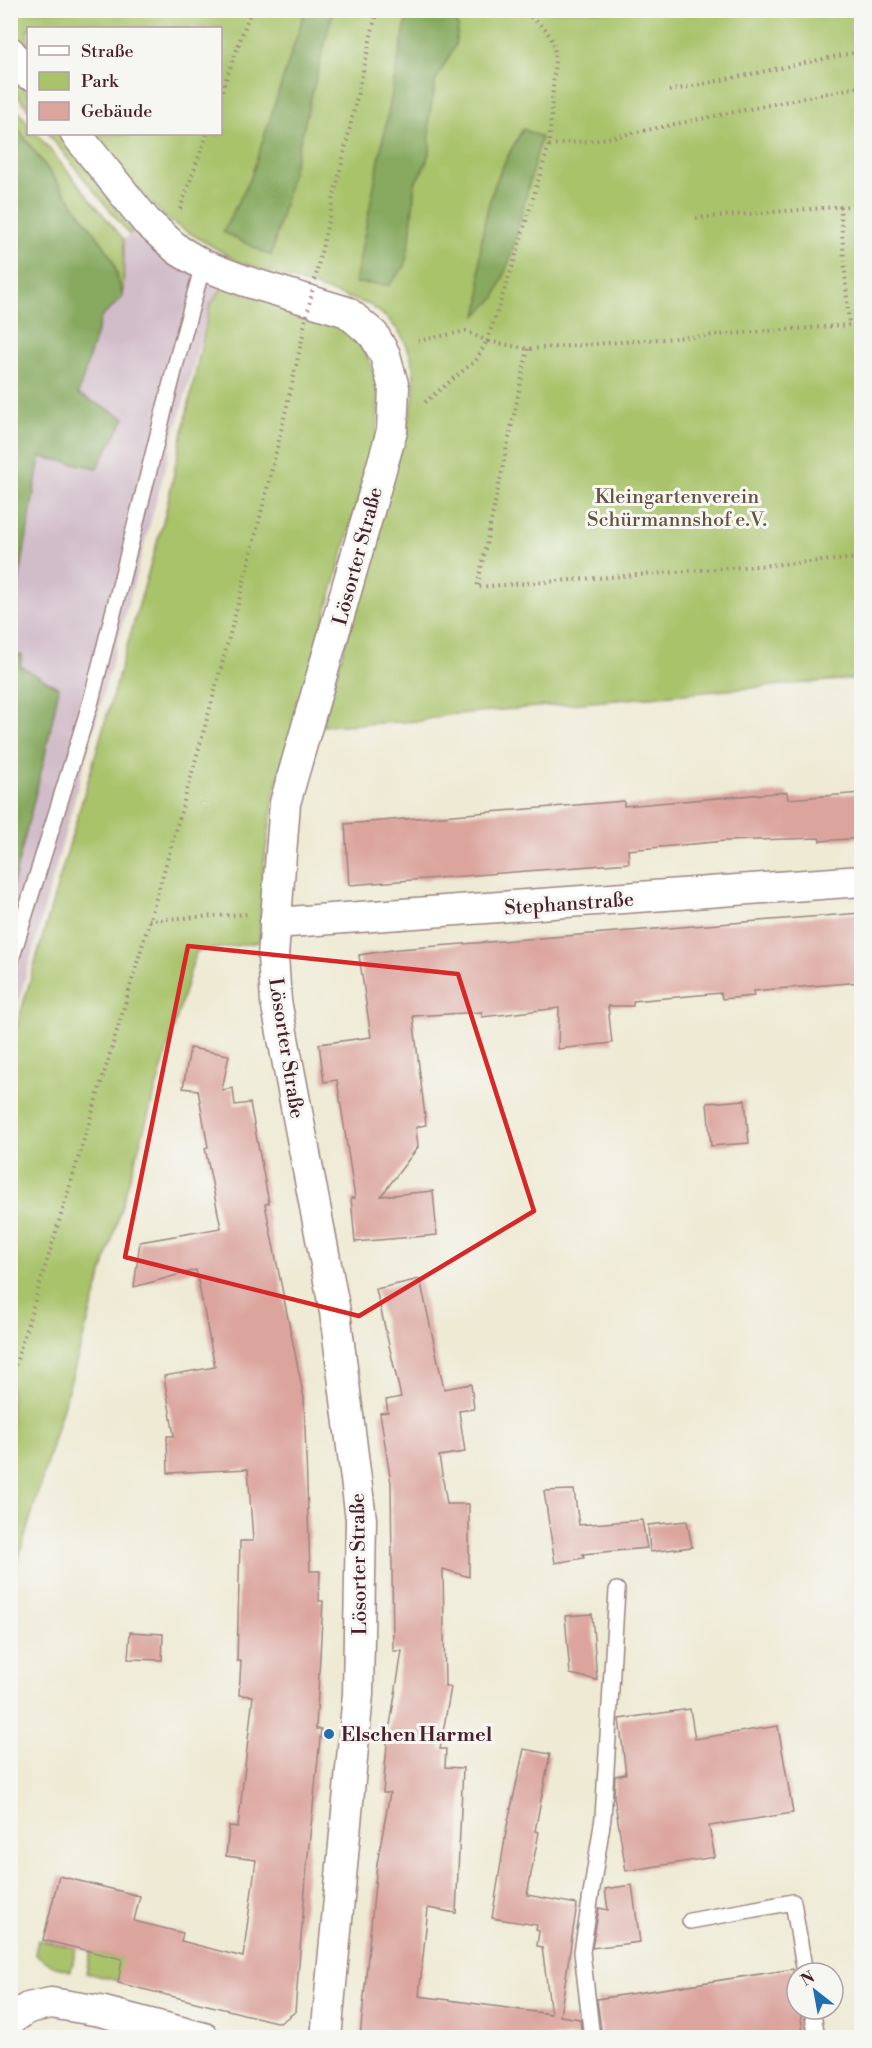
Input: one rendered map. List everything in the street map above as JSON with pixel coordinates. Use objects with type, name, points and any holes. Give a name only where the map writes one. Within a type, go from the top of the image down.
[{"type":"street","points":[[10,52],[27,73]]},
{"type":"street","name":"Lösorter Straße","points":[[77,135],[160,237],[203,265],[245,281],[347,312],[374,335],[385,355],[394,388],[392,431],[285,803],[265,918],[273,956],[276,1001],[335,1312],[361,1519],[358,1694],[326,2037]]},
{"type":"street","name":"Stephanstraße","points":[[265,918],[861,881]]},
{"type":"street","points":[[10,2020],[28,2008],[51,2003],[100,2012],[204,2037]]},
{"type":"lane","points":[[10,963],[91,701],[203,265]]},
{"type":"lane","points":[[592,2037],[582,1952],[603,1818],[617,1590]]},
{"type":"lane","points":[[690,1921],[793,1902],[804,1961]]},
{"type":"lane","points":[[814,2021],[817,2037]]},
{"type":"path","points":[[222,90],[251,10]]},
{"type":"path","points":[[10,1382],[148,921],[240,599],[275,460],[377,10]]},
{"type":"path","points":[[425,402],[476,360],[487,341],[512,268],[549,145],[554,44],[545,29],[522,10]]},
{"type":"path","points":[[669,91],[861,51]]},
{"type":"path","points":[[549,145],[598,140],[861,86]]},
{"type":"path","points":[[177,213],[207,135]]},
{"type":"path","points":[[696,218],[861,205]]},
{"type":"path","points":[[840,206],[849,325]]},
{"type":"path","points":[[418,341],[466,331],[487,341],[528,349],[861,324]]},
{"type":"path","points":[[528,349],[477,587],[861,558]]},
{"type":"path","points":[[148,921],[265,918]]},
{"type":"highlighted area","points":[[188,946],[458,974],[534,1211],[359,1316],[125,1257]]},
{"type":"shaded area","points":[[133,230],[143,242],[166,259],[223,287],[210,305],[11,1030],[10,705],[22,656],[11,653],[15,611],[11,609],[11,586],[18,587],[40,456],[125,418],[78,394],[101,318],[123,297],[124,240]]},
{"type":"green space","name":"Kleingartenverein Schürmannshof e.V.","points":[[10,11],[861,11],[861,678],[446,715],[420,721],[322,726],[411,410],[414,378],[409,350],[403,337],[394,326],[370,305],[237,261],[171,222],[145,197],[95,135],[222,135],[222,27],[27,27],[27,52],[11,31]]},
{"type":"green space","points":[[305,11],[333,11],[271,256],[223,232],[251,177]]},
{"type":"green space","points":[[408,11],[454,11],[458,28],[455,46],[436,80],[429,118],[430,149],[426,164],[415,183],[405,266],[389,285],[355,283]]},
{"type":"green space","points":[[10,72],[27,93],[27,108],[11,87]]},
{"type":"green space","points":[[10,101],[27,122],[27,135],[38,135],[124,240],[123,297],[113,261],[105,247],[11,119]]},
{"type":"green space","points":[[11,120],[113,261],[123,297],[101,318],[78,394],[125,418],[97,468],[40,457],[18,588],[10,586]]},
{"type":"green space","points":[[523,129],[541,137],[510,259],[495,298],[477,315],[485,220],[499,175]]},
{"type":"green space","points":[[49,135],[61,135],[133,230],[129,234]]},
{"type":"green space","points":[[223,287],[342,325],[364,350],[374,375],[378,402],[377,435],[276,785],[264,862],[259,942],[196,952],[11,1585],[11,1046],[165,515],[210,305]]},
{"type":"green space","points":[[11,653],[22,655],[20,666],[59,688],[44,760],[11,892]]},
{"type":"green space","points":[[38,1940],[76,1948],[71,1971],[53,1966],[35,1954]]},
{"type":"green space","points":[[91,1951],[124,1959],[119,1981],[86,1973]]},
{"type":"building","points":[[787,792],[788,799],[861,793],[861,838],[820,841],[819,838],[725,841],[628,850],[629,863],[349,885],[345,824],[624,801],[624,806]]},
{"type":"building","points":[[861,913],[861,982],[753,991],[754,996],[722,999],[721,993],[633,1001],[633,1006],[608,1006],[612,1043],[558,1049],[559,1008],[482,1017],[482,1012],[413,1016],[426,1125],[416,1127],[418,1147],[381,1196],[433,1191],[437,1235],[355,1242],[351,1198],[355,1198],[337,1080],[324,1082],[319,1044],[371,1037],[359,955],[399,949]]},
{"type":"building","points":[[190,1048],[229,1055],[222,1090],[233,1088],[235,1105],[250,1103],[269,1203],[265,1204],[304,1398],[310,1571],[320,1571],[319,1601],[323,1601],[316,1729],[321,1729],[295,2012],[280,2023],[118,1983],[122,1959],[43,1940],[59,1876],[140,1896],[134,1921],[183,1933],[181,1941],[243,1957],[256,1860],[226,1856],[229,1826],[238,1827],[253,1696],[239,1695],[241,1661],[237,1661],[240,1541],[253,1541],[248,1469],[168,1473],[167,1436],[174,1436],[164,1376],[215,1367],[196,1270],[134,1287],[140,1242],[221,1228],[205,1148],[208,1147],[198,1090],[183,1088]]},
{"type":"building","points":[[745,1100],[749,1143],[711,1146],[707,1103]]},
{"type":"building","points":[[420,1279],[444,1389],[471,1384],[474,1409],[459,1411],[465,1452],[439,1456],[447,1504],[469,1504],[469,1577],[443,1569],[445,1686],[451,1687],[440,1749],[446,1749],[445,1767],[463,1768],[456,1913],[428,1908],[419,1996],[551,2014],[542,1947],[537,1946],[539,1931],[536,1930],[537,1925],[492,1918],[507,1826],[524,1749],[550,1754],[535,1831],[539,1832],[527,1895],[577,1904],[560,2016],[580,2019],[582,2037],[360,2037],[377,1864],[390,1793],[383,1793],[387,1744],[402,1651],[393,1651],[391,1483],[380,1413],[388,1412],[386,1400],[401,1397],[376,1289]]},
{"type":"building","points":[[574,1490],[579,1525],[642,1520],[647,1548],[583,1554],[584,1558],[555,1563],[544,1491]]},
{"type":"building","points":[[687,1521],[692,1547],[650,1552],[648,1525]]},
{"type":"building","points":[[592,1614],[597,1680],[570,1674],[565,1616]]},
{"type":"building","points":[[130,1632],[163,1634],[162,1660],[128,1659]]},
{"type":"building","points":[[690,1709],[695,1739],[778,1726],[793,1813],[709,1826],[715,1857],[626,1871],[614,1796],[615,1776],[626,1774],[619,1719]]},
{"type":"building","points":[[632,1885],[640,1942],[592,1948],[599,1908],[608,1910],[605,1889]]},
{"type":"building","points":[[785,1970],[785,2021],[802,2021],[803,2033],[766,2037],[602,2037],[597,1999]]},
{"type":"place","name":"Elschen Harmel","points":[[329,1734]]}]
